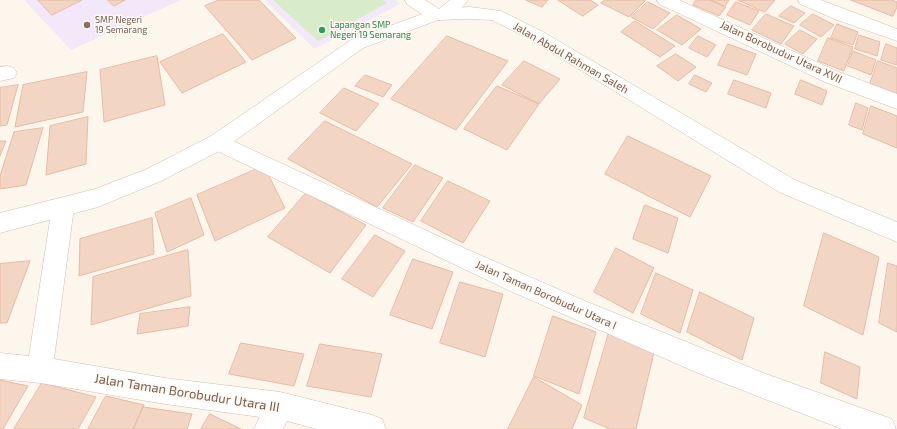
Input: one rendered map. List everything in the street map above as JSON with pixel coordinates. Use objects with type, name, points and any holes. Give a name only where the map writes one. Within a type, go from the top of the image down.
[{"type":"street","points":[[413,0],[441,14],[460,0]]},
{"type":"street","name":"Jalan Borobudur Utara XVII","points":[[665,0],[832,77],[897,102]]},
{"type":"street","points":[[806,0],[843,16],[897,35]]},
{"type":"street","name":"Jalan Abdul Rahman Saleh","points":[[0,223],[98,198],[154,175],[218,142],[357,44],[441,14],[470,13],[495,15],[539,37],[787,186],[897,232]]},
{"type":"street","name":"Jalan Taman Borobudur Utara I","points":[[218,142],[342,202],[592,317],[827,411],[882,429]]},
{"type":"street","points":[[40,370],[63,207]]},
{"type":"street","name":"Jalan Taman Borobudur Utara III","points":[[0,366],[40,370],[165,391],[274,418],[372,429]]},
{"type":"shaded area","name":"SMP Negeri 19 Semarang","points":[[24,0],[181,0],[71,50]]},
{"type":"shaded area","name":"Lapangan SMP Negeri 19 Semarang","points":[[265,0],[395,0],[400,4],[314,49]]},
{"type":"green space","name":"Lapangan SMP Negeri 19 Semarang","points":[[273,0],[383,0],[387,3],[318,41]]},
{"type":"building","points":[[38,0],[82,0],[52,15]]},
{"type":"building","points":[[108,0],[125,0],[114,6]]},
{"type":"building","points":[[219,0],[259,0],[296,38],[252,60],[205,6]]},
{"type":"building","points":[[526,0],[548,0],[542,7]]},
{"type":"building","points":[[558,0],[590,0],[598,5],[583,16]]},
{"type":"building","points":[[605,0],[646,0],[629,17],[601,3]]},
{"type":"building","points":[[696,0],[709,0],[726,7],[719,16],[693,5]]},
{"type":"building","points":[[711,0],[729,0],[725,6]]},
{"type":"building","points":[[738,0],[775,0],[765,12]]},
{"type":"building","points":[[851,0],[892,0],[897,2],[897,7],[893,16]]},
{"type":"building","points":[[648,2],[670,13],[653,29],[631,17]]},
{"type":"building","points":[[736,2],[759,11],[750,25],[727,15]]},
{"type":"building","points":[[791,6],[805,13],[794,23],[779,16]]},
{"type":"building","points":[[766,14],[794,26],[781,44],[752,30]]},
{"type":"building","points":[[813,14],[834,25],[821,37],[800,25]]},
{"type":"building","points":[[677,15],[701,29],[682,45],[657,30]]},
{"type":"building","points":[[635,21],[675,46],[660,57],[621,32]]},
{"type":"building","points":[[837,24],[858,32],[853,45],[831,38]]},
{"type":"building","points":[[800,30],[817,39],[803,54],[785,44]]},
{"type":"building","points":[[223,34],[246,62],[182,93],[160,62]]},
{"type":"building","points":[[859,35],[880,42],[877,56],[855,49]]},
{"type":"building","points":[[447,36],[508,61],[456,130],[391,99]]},
{"type":"building","points":[[698,36],[716,45],[707,57],[689,48]]},
{"type":"building","points":[[828,38],[853,47],[844,71],[818,61]]},
{"type":"building","points":[[728,44],[756,54],[747,75],[718,65]]},
{"type":"building","points":[[886,44],[897,48],[897,65],[881,60]]},
{"type":"building","points":[[853,51],[876,60],[871,75],[848,66]]},
{"type":"building","points":[[676,54],[696,67],[678,81],[657,66]]},
{"type":"building","points":[[157,56],[165,105],[104,122],[100,70]]},
{"type":"building","points":[[524,61],[560,79],[539,104],[502,85]]},
{"type":"building","points":[[878,61],[897,68],[897,94],[870,84]]},
{"type":"building","points":[[87,72],[83,112],[15,127],[23,85]]},
{"type":"building","points":[[365,75],[392,85],[383,97],[355,86]]},
{"type":"building","points":[[695,75],[712,83],[706,92],[689,84]]},
{"type":"building","points":[[734,80],[771,93],[766,108],[728,94]]},
{"type":"building","points":[[801,80],[827,91],[822,105],[795,94]]},
{"type":"building","points":[[18,85],[7,125],[0,126],[0,88]]},
{"type":"building","points":[[497,86],[539,104],[507,150],[464,129]]},
{"type":"building","points":[[344,88],[379,104],[356,131],[320,113]]},
{"type":"building","points":[[856,103],[868,108],[862,130],[849,125]]},
{"type":"building","points":[[871,106],[897,116],[897,148],[863,134]]},
{"type":"building","points":[[88,117],[86,164],[46,175],[50,126]]},
{"type":"building","points":[[325,121],[412,164],[377,207],[288,159]]},
{"type":"building","points":[[43,128],[26,185],[0,189],[0,176],[14,132]]},
{"type":"building","points":[[628,136],[711,176],[690,217],[605,174]]},
{"type":"building","points":[[0,141],[6,141],[0,156]]},
{"type":"building","points":[[415,165],[443,178],[413,222],[383,208]]},
{"type":"building","points":[[264,166],[285,208],[215,241],[197,195]]},
{"type":"building","points":[[448,181],[490,201],[463,243],[421,221]]},
{"type":"building","points":[[306,193],[366,225],[330,273],[268,237]]},
{"type":"building","points":[[191,198],[204,235],[167,252],[155,213]]},
{"type":"building","points":[[645,205],[678,218],[668,253],[633,239]]},
{"type":"building","points":[[152,218],[154,254],[79,276],[80,239]]},
{"type":"building","points":[[824,233],[879,257],[863,335],[804,306]]},
{"type":"building","points":[[375,235],[405,251],[373,297],[342,279]]},
{"type":"building","points":[[616,248],[654,268],[633,313],[594,292]]},
{"type":"building","points":[[188,250],[191,296],[91,325],[93,277]]},
{"type":"building","points":[[413,259],[453,272],[432,329],[390,315]]},
{"type":"building","points":[[30,261],[7,323],[0,323],[0,264]]},
{"type":"building","points":[[888,263],[897,266],[897,332],[879,323]]},
{"type":"building","points":[[656,273],[693,290],[680,333],[641,314]]},
{"type":"building","points":[[460,282],[503,294],[485,357],[440,343]]},
{"type":"building","points":[[700,292],[754,318],[742,360],[687,332]]},
{"type":"building","points":[[190,307],[188,326],[137,334],[140,314]]},
{"type":"building","points":[[553,316],[596,332],[579,394],[534,376]]},
{"type":"building","points":[[610,329],[655,348],[636,429],[610,429],[584,418]]},
{"type":"building","points":[[241,343],[304,354],[294,386],[229,374]]},
{"type":"building","points":[[320,344],[382,354],[371,397],[307,386]]},
{"type":"building","points":[[825,352],[860,367],[857,399],[821,383]]},
{"type":"building","points":[[534,377],[582,405],[572,429],[508,429]]},
{"type":"building","points":[[0,380],[28,386],[3,429],[0,429]]},
{"type":"building","points":[[42,383],[96,397],[78,429],[14,429]]},
{"type":"building","points":[[106,396],[144,405],[133,429],[88,429]]},
{"type":"building","points":[[143,407],[192,414],[187,429],[134,429]]},
{"type":"building","points":[[210,414],[241,429],[201,429]]},
{"type":"place","name":"SMP Negeri 19 Semarang","points":[[87,25]]},
{"type":"place","name":"Lapangan SMP Negeri 19 Semarang","points":[[322,30]]}]
